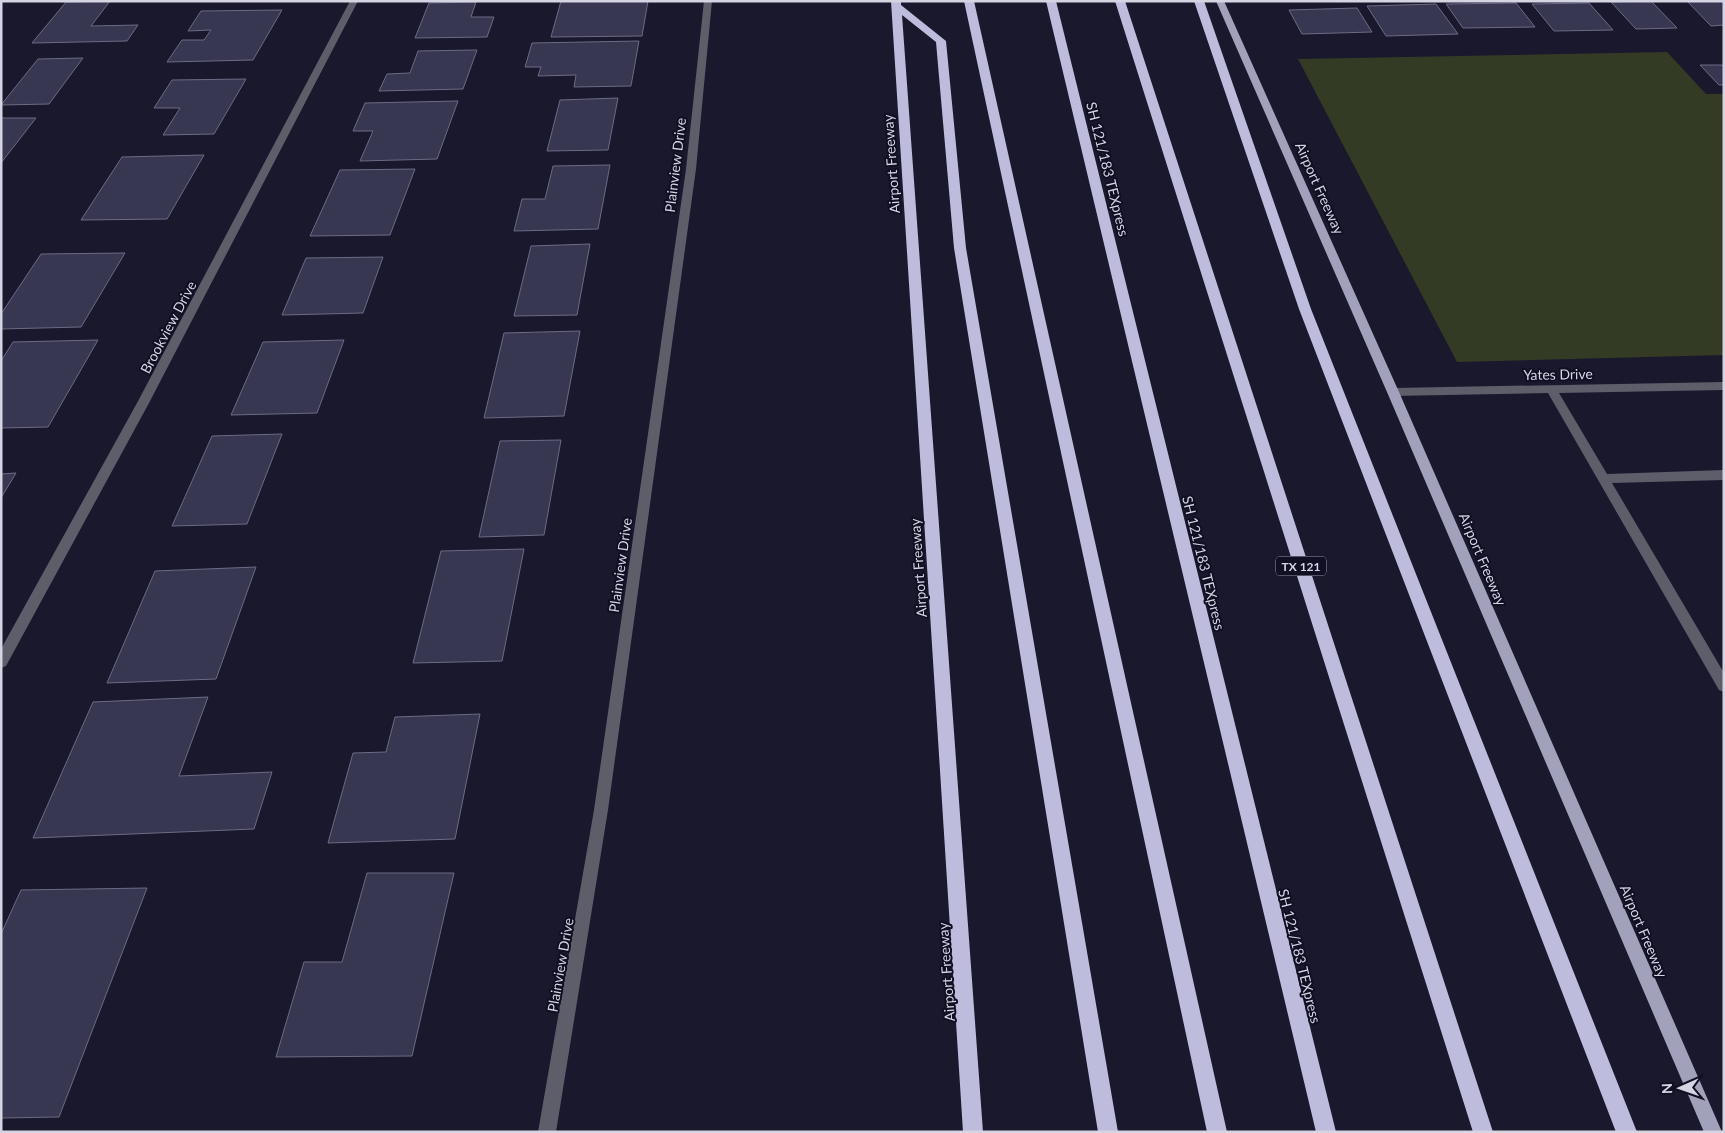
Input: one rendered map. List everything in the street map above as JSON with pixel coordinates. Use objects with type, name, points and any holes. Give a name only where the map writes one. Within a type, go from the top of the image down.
[{"type":"highway","points":[[969,1],[1217,1132]]},
{"type":"highway","name":"SH 121/183 TEXpress","points":[[1051,1],[1326,1132]]},
{"type":"highway","name":"TX 121","points":[[1120,1],[1483,1132]]},
{"type":"highway","points":[[1199,1],[1305,309],[1627,1132]]},
{"type":"highway","points":[[896,4],[941,41],[960,248],[1108,1132]]},
{"type":"highway","name":"Airport Freeway","points":[[896,4],[973,1132]]},
{"type":"main road","name":"Airport Freeway","points":[[1220,1],[1393,392],[1713,1132]]},
{"type":"street","name":"Brookview Drive","points":[[1,662],[143,403],[354,1]]},
{"type":"street","name":"Plainview Drive","points":[[547,1132],[601,810],[691,169],[708,1]]},
{"type":"street","name":"Yates Drive","points":[[1393,392],[1724,386]]},
{"type":"street","points":[[1551,389],[1724,686]]},
{"type":"street","points":[[1604,480],[1724,475]]},
{"type":"green space","points":[[1667,52],[1706,94],[1724,94],[1724,355],[1457,362],[1298,59]]},
{"type":"building","points":[[110,1],[91,26],[138,25],[127,41],[32,43],[66,2]]},
{"type":"building","points":[[561,1],[648,1],[642,36],[551,37]]},
{"type":"building","points":[[1651,1],[1677,28],[1636,29],[1611,2]]},
{"type":"building","points":[[1687,1],[1724,1],[1724,25],[1711,26]]},
{"type":"building","points":[[476,2],[471,17],[494,17],[487,37],[415,38],[429,3]]},
{"type":"building","points":[[1516,3],[1535,27],[1463,28],[1446,4]]},
{"type":"building","points":[[1589,3],[1613,30],[1554,31],[1532,4]]},
{"type":"building","points":[[1436,4],[1458,34],[1386,36],[1367,6]]},
{"type":"building","points":[[1357,8],[1372,32],[1302,34],[1289,10]]},
{"type":"building","points":[[282,10],[253,60],[167,62],[182,40],[204,40],[211,30],[188,31],[201,11]]},
{"type":"building","points":[[639,41],[631,86],[574,87],[576,75],[538,76],[541,67],[525,67],[532,43]]},
{"type":"building","points":[[477,50],[463,89],[379,91],[387,74],[410,73],[418,51]]},
{"type":"building","points":[[83,58],[49,104],[1,105],[38,59]]},
{"type":"building","points":[[1700,65],[1724,65],[1724,85],[1719,85]]},
{"type":"building","points":[[246,79],[214,134],[163,135],[180,108],[154,108],[172,80]]},
{"type":"building","points":[[618,98],[608,150],[547,151],[560,100]]},
{"type":"building","points":[[458,101],[437,159],[360,161],[373,131],[353,131],[365,103]]},
{"type":"building","points":[[1,118],[36,118],[1,163]]},
{"type":"building","points":[[204,155],[167,219],[81,220],[122,157]]},
{"type":"building","points":[[610,165],[598,229],[514,231],[522,199],[545,199],[553,166]]},
{"type":"building","points":[[415,169],[390,235],[310,236],[340,170]]},
{"type":"building","points":[[590,244],[577,315],[514,316],[531,246]]},
{"type":"building","points":[[125,253],[81,327],[1,329],[1,314],[41,254]]},
{"type":"building","points":[[383,257],[363,313],[282,315],[306,258]]},
{"type":"building","points":[[580,331],[564,416],[484,418],[504,333]]},
{"type":"building","points":[[98,340],[48,427],[1,428],[1,361],[13,342]]},
{"type":"building","points":[[344,340],[317,413],[231,415],[263,342]]},
{"type":"building","points":[[282,434],[247,524],[172,526],[212,436]]},
{"type":"building","points":[[561,440],[544,535],[479,537],[500,441]]},
{"type":"building","points":[[16,473],[1,498],[1,474]]},
{"type":"building","points":[[524,549],[502,661],[413,663],[441,551]]},
{"type":"building","points":[[256,567],[216,679],[107,683],[155,571]]},
{"type":"building","points":[[208,697],[179,776],[272,772],[254,829],[33,838],[93,702]]},
{"type":"building","points":[[480,714],[455,839],[328,843],[353,753],[386,752],[395,717]]},
{"type":"building","points":[[367,873],[454,873],[412,1056],[276,1057],[304,962],[342,962]]},
{"type":"building","points":[[147,888],[59,1117],[1,1118],[1,934],[21,890]]}]
